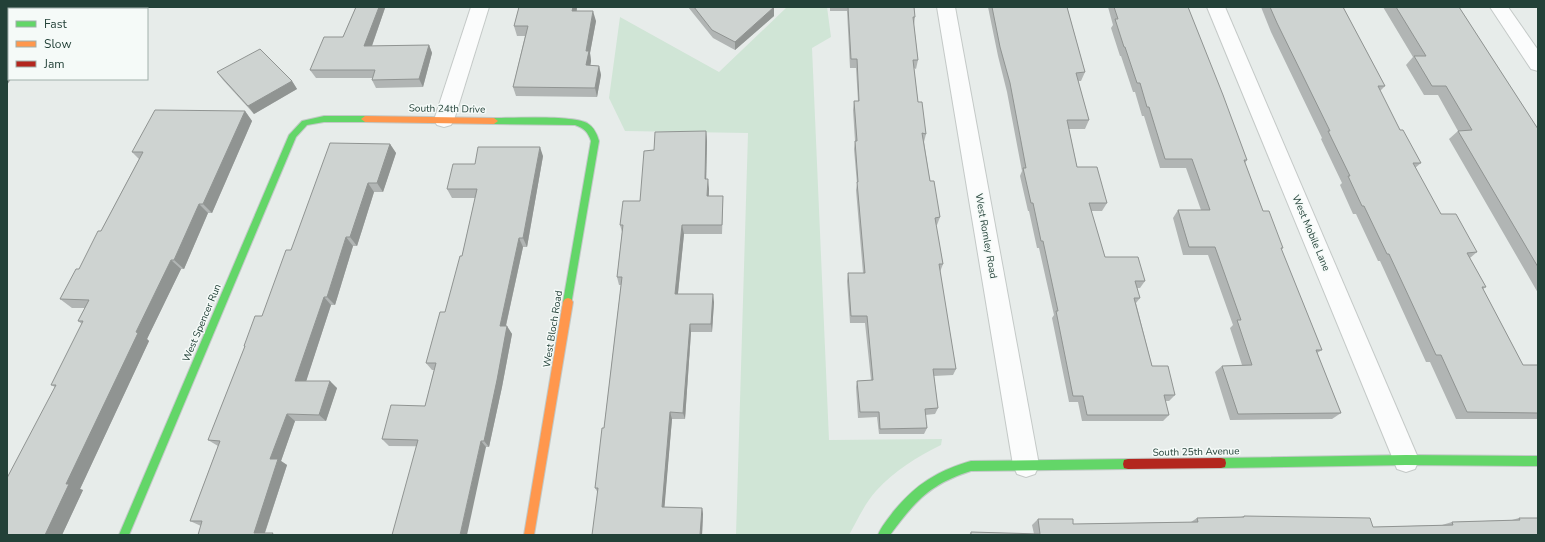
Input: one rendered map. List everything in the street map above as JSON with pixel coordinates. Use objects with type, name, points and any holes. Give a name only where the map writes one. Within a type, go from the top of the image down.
[{"type":"street","points":[[444,120],[480,7]]},
{"type":"street","name":"West Romley Road","points":[[946,7],[1026,465]]},
{"type":"street","name":"West Mobile Lane","points":[[1216,7],[1406,460]]},
{"type":"street","points":[[1499,7],[1538,64]]},
{"type":"street","name":"South 24th Drive","points":[[305,123],[324,119],[444,120],[575,122],[589,127]]},
{"type":"street","name":"West Spencer Run","points":[[124,535],[293,135],[305,123]]},
{"type":"street","name":"West Bloch Road","points":[[529,535],[595,141],[594,134],[589,127]]},
{"type":"street","name":"South 25th Avenue","points":[[883,535],[912,496],[924,485],[951,470],[971,466],[1406,460],[1538,461]]},
{"type":"green space","points":[[787,7],[827,7],[831,37],[812,48],[829,440],[942,439],[941,445],[923,454],[883,483],[868,501],[849,535],[736,535],[748,133],[625,131],[609,98],[620,17],[719,72]]},
{"type":"building","points":[[7,7],[36,7],[8,8],[7,53]]},
{"type":"building","points":[[356,7],[379,7],[364,46],[429,45],[419,79],[372,80],[375,70],[310,70],[324,37],[343,37]]},
{"type":"building","points":[[519,7],[573,7],[572,11],[593,11],[586,51],[589,51],[586,65],[599,66],[595,88],[513,87],[528,26],[514,26]]},
{"type":"building","points":[[694,7],[774,7],[735,42],[712,30]]},
{"type":"building","points":[[848,7],[914,7],[915,17],[913,17],[918,60],[913,60],[918,102],[922,102],[926,134],[922,133],[930,181],[934,181],[940,217],[935,218],[943,264],[939,264],[956,369],[933,369],[938,408],[925,409],[927,428],[880,429],[879,412],[860,412],[857,381],[873,380],[867,316],[851,316],[848,273],[865,273],[855,141],[857,141],[854,101],[859,101],[857,59],[851,59]]},
{"type":"building","points":[[992,7],[1067,7],[1085,72],[1076,73],[1089,120],[1067,120],[1077,167],[1097,167],[1107,203],[1089,203],[1105,257],[1138,257],[1145,281],[1135,281],[1140,298],[1134,298],[1152,366],[1168,366],[1175,395],[1164,395],[1169,415],[1087,415],[1083,396],[1073,396],[1056,311],[1058,311],[1043,241],[1041,241],[1033,203],[1031,203],[1023,168],[1026,168],[1010,83],[1000,47]]},
{"type":"building","points":[[1114,7],[1188,7],[1247,160],[1244,160],[1263,211],[1269,211],[1283,248],[1281,248],[1322,350],[1316,350],[1341,413],[1238,414],[1222,366],[1252,365],[1237,320],[1241,320],[1215,247],[1189,247],[1178,210],[1210,210],[1192,159],[1165,159],[1149,107],[1147,107],[1140,83],[1137,83],[1124,47],[1115,19],[1118,19]]},
{"type":"building","points":[[1270,7],[1343,7],[1385,86],[1378,86],[1400,130],[1403,130],[1421,163],[1413,163],[1441,214],[1456,214],[1477,252],[1467,253],[1486,287],[1482,287],[1523,365],[1538,365],[1538,413],[1467,412],[1441,355],[1436,355],[1389,254],[1387,254],[1364,206],[1362,206],[1348,176],[1350,176],[1328,131],[1330,131]]},
{"type":"building","points":[[1396,7],[1459,7],[1538,129],[1538,267],[1458,131],[1472,130],[1446,86],[1432,86],[1414,56],[1426,56]]},
{"type":"building","points":[[260,49],[292,81],[248,106],[217,72]]},
{"type":"building","points":[[155,110],[245,111],[203,204],[199,204],[174,260],[171,260],[136,332],[138,333],[66,484],[69,484],[45,535],[7,535],[7,478],[56,385],[51,385],[83,321],[78,321],[89,300],[60,299],[76,269],[79,269],[98,231],[101,231],[143,152],[132,152]]},
{"type":"building","points":[[706,131],[705,179],[708,179],[707,196],[723,196],[722,225],[682,225],[675,294],[713,294],[711,324],[690,324],[683,413],[670,412],[662,507],[702,508],[700,535],[592,535],[598,488],[595,488],[602,428],[604,428],[622,277],[617,277],[623,225],[620,225],[623,201],[640,201],[644,151],[654,150],[655,132]]},
{"type":"building","points":[[330,143],[390,144],[377,183],[368,183],[350,237],[346,237],[327,297],[324,297],[295,381],[330,381],[319,415],[287,414],[270,459],[278,459],[254,533],[273,533],[272,535],[198,535],[202,521],[190,521],[220,441],[208,440],[245,346],[255,316],[262,316],[286,250],[291,250]]},
{"type":"building","points":[[478,147],[540,147],[523,238],[519,238],[500,326],[507,326],[484,441],[481,441],[460,535],[392,535],[418,440],[382,439],[391,405],[425,406],[436,363],[426,363],[440,312],[445,312],[460,256],[462,256],[477,189],[447,189],[453,164],[475,164]]},
{"type":"building","points":[[1244,516],[1370,518],[1373,527],[1453,525],[1452,522],[1538,518],[1538,535],[971,535],[971,532],[1040,534],[1038,519],[1073,519],[1073,524],[1198,522],[1197,518]]},
{"type":"traffic: fast","points":[[124,535],[293,135],[305,123],[324,119],[365,119]]},
{"type":"traffic: fast","points":[[494,121],[575,122],[588,128],[594,137],[595,141],[568,302]]},
{"type":"traffic: fast","points":[[1221,463],[1406,460],[1538,461]]},
{"type":"traffic: fast","points":[[883,535],[911,500],[930,483],[941,476],[971,466],[1128,464]]},
{"type":"traffic: slow","points":[[365,119],[494,121]]},
{"type":"traffic: slow","points":[[529,535],[568,302]]},
{"type":"traffic: jam","points":[[1128,464],[1221,463]]}]
